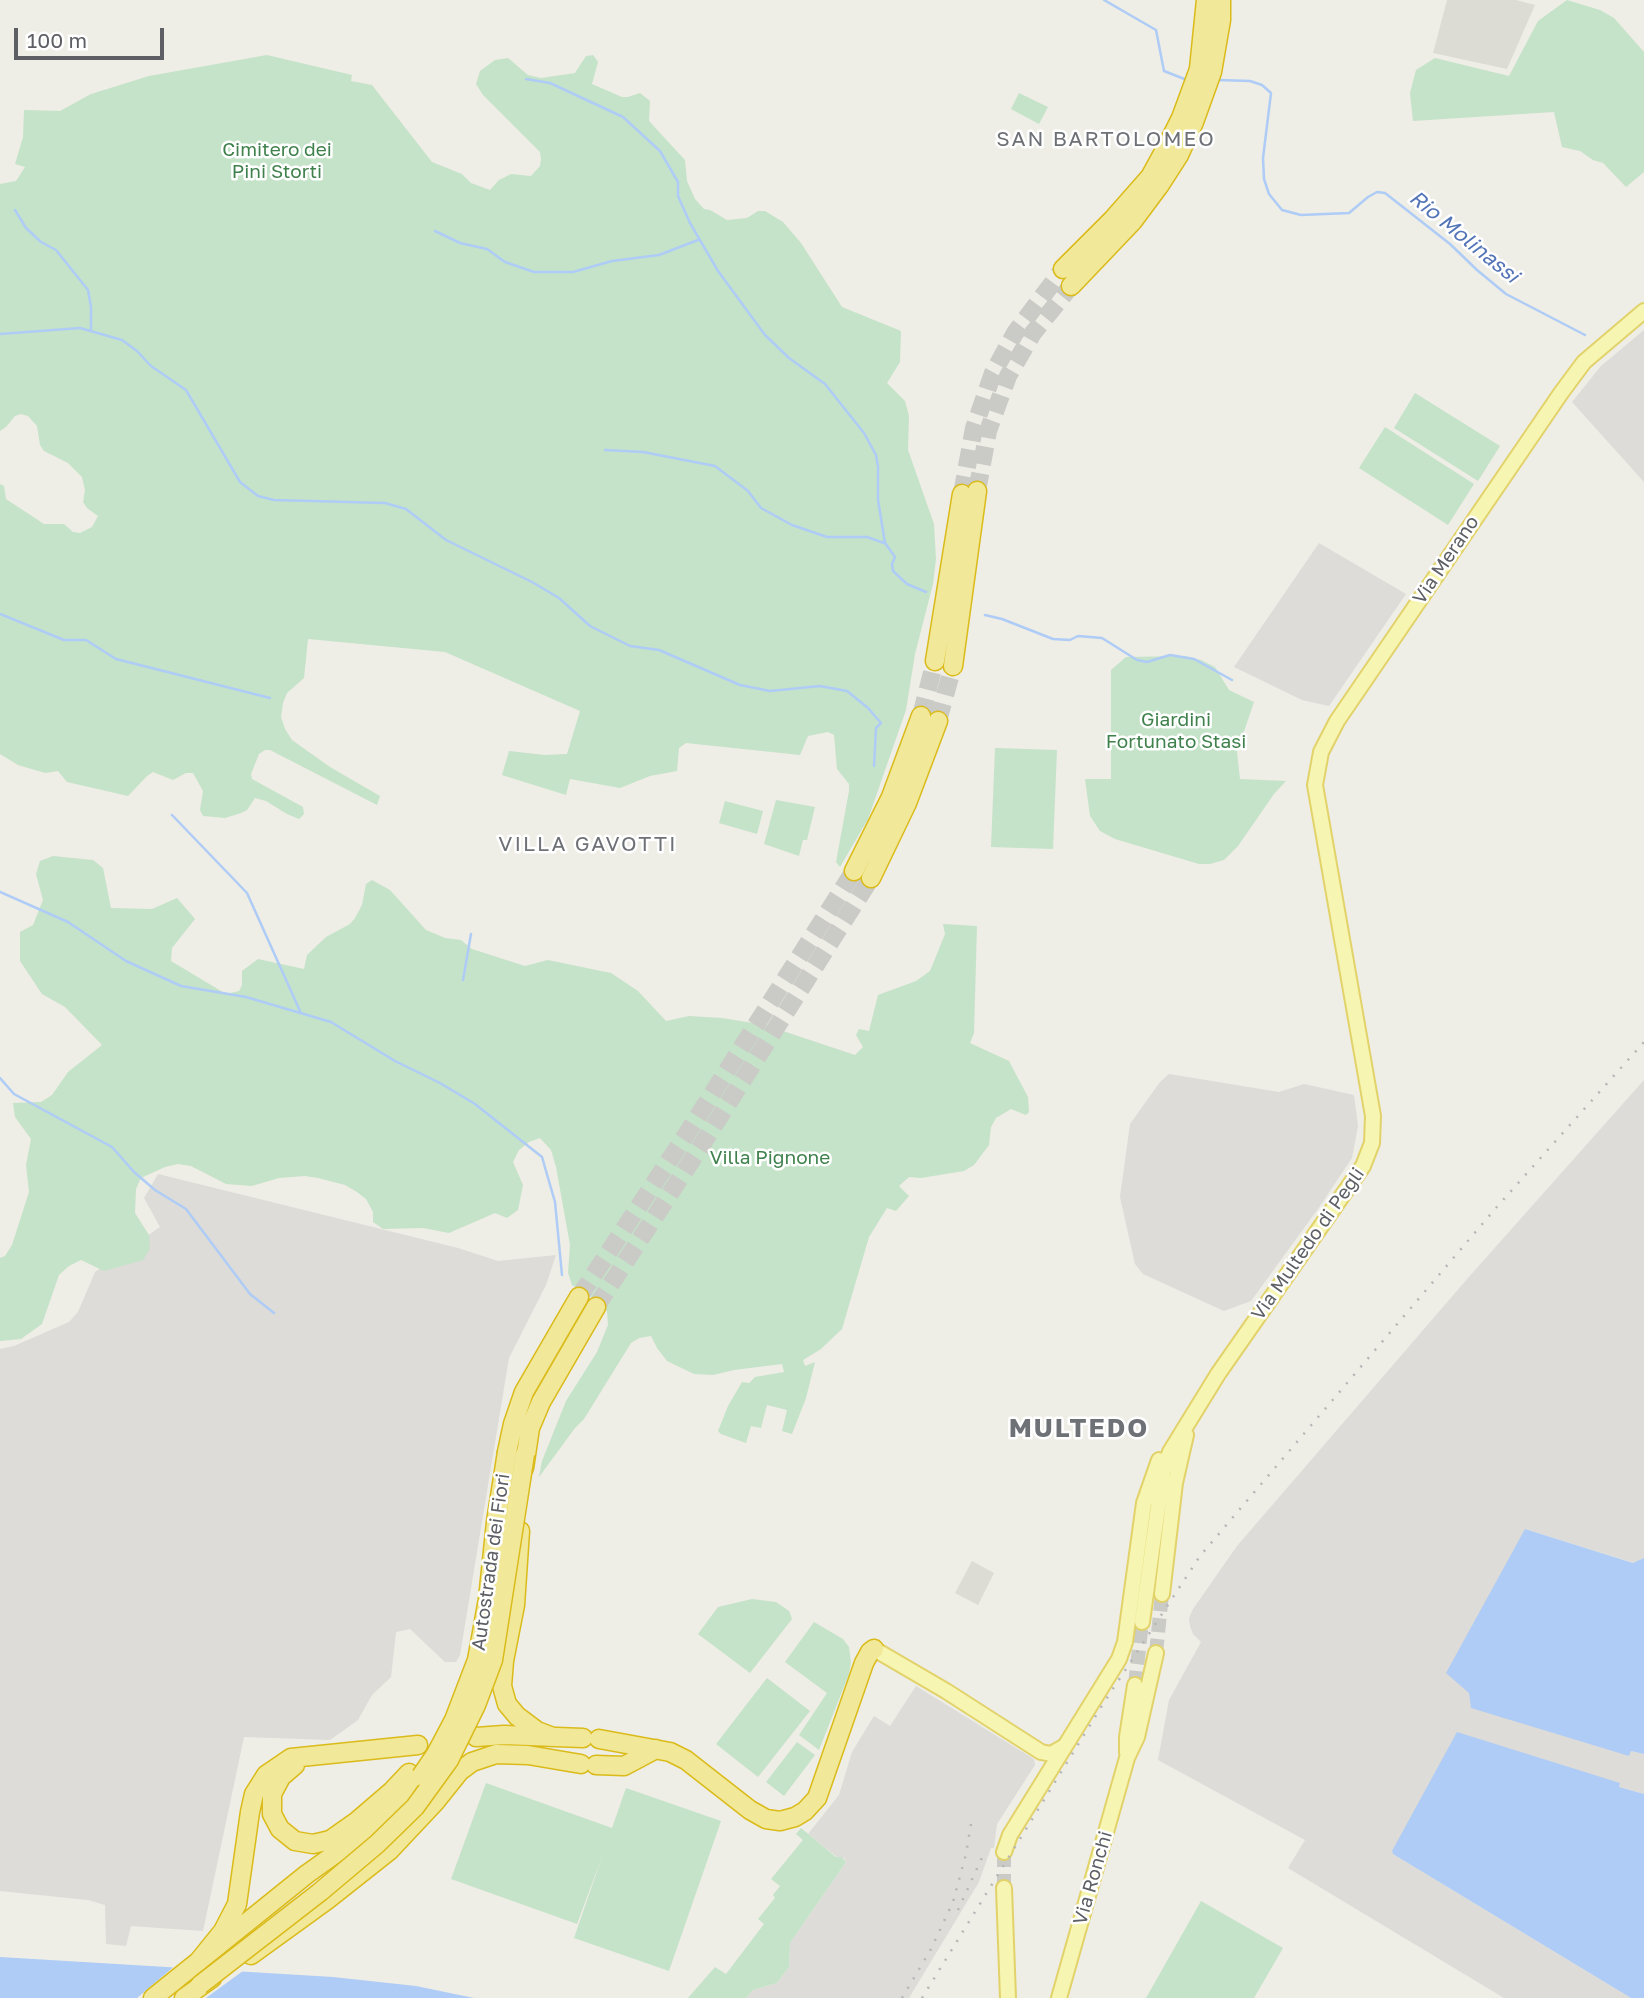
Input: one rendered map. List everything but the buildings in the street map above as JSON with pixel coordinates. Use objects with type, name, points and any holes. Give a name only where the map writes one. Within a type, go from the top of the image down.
[{"type":"highway","points":[[1063,269],[1150,177],[1167,146],[1181,118],[1199,69],[1206,0]]},
{"type":"highway","points":[[1071,286],[1133,221],[1179,155],[1212,72],[1221,20],[1221,0]]},
{"type":"highway","points":[[935,661],[970,493],[953,666]]},
{"type":"highway","points":[[854,871],[930,718],[907,803],[871,878]]},
{"type":"highway","name":"Autostrada dei Fiori","points":[[184,1998],[377,1844],[415,1807],[449,1760],[476,1705],[493,1660],[516,1453],[513,1424],[524,1392],[579,1297]]},
{"type":"highway","name":"Autostrada dei Fiori","points":[[153,1998],[293,1884],[366,1832],[403,1797],[415,1774],[436,1754],[454,1720],[477,1660],[488,1599],[496,1522],[516,1453],[541,1402],[596,1307]]},
{"type":"highway","points":[[516,1453],[515,1605],[502,1686],[507,1704],[523,1722],[553,1737]]},
{"type":"highway","points":[[475,1737],[504,1735],[591,1739],[670,1752],[686,1760],[750,1810],[766,1819],[780,1821],[805,1811],[817,1798],[868,1655],[874,1649]]},
{"type":"highway","points":[[504,1735],[528,1755]]},
{"type":"highway","points":[[198,1962],[223,1931],[237,1904],[254,1794],[266,1775],[291,1758],[418,1745]]},
{"type":"highway","points":[[200,1985],[260,1949],[389,1851],[472,1762],[496,1754],[624,1766],[656,1749]]},
{"type":"highway","points":[[303,1758],[281,1777],[272,1794],[272,1814],[279,1829],[295,1841],[313,1844],[330,1840],[415,1774]]},
{"type":"main road","name":"Via Merano","points":[[1324,842],[1315,785],[1321,752],[1336,721],[1584,362],[1644,311]]},
{"type":"main road","name":"Via Multedo di Pegli","points":[[1164,1573],[1160,1558],[1162,1530],[1156,1524],[1163,1471],[1170,1452],[1187,1423],[1363,1166],[1372,1143],[1373,1116],[1324,842]]},
{"type":"main road","name":"Via Multedo di Pegli","points":[[1004,1852],[1010,1835],[1113,1670],[1125,1642],[1144,1503],[1157,1464],[1167,1445],[1187,1423]]},
{"type":"main road","name":"Via Multedo di Pegli","points":[[1162,1594],[1175,1483],[1187,1423]]},
{"type":"main road","points":[[1140,1530],[1144,1525],[1156,1524],[1142,1622]]},
{"type":"main road","points":[[874,1649],[1041,1752],[1048,1761],[1048,1769],[1041,1785]]},
{"type":"main road","name":"Via Ronchi","points":[[1059,1998],[1127,1758],[1137,1737],[1156,1653]]},
{"type":"main road","name":"Via Ronchi","points":[[1127,1758],[1127,1737],[1135,1685]]},
{"type":"main road","points":[[1041,1752],[1051,1754],[1061,1750],[1069,1742]]},
{"type":"main road","points":[[1004,1888],[1008,1998]]},
{"type":"shaded area","points":[[1447,0],[1516,0],[1535,5],[1507,69],[1433,53]]},
{"type":"shaded area","points":[[1644,330],[1644,482],[1572,402],[1601,366]]},
{"type":"shaded area","points":[[1319,543],[1406,594],[1329,706],[1302,700],[1234,667]]},
{"type":"shaded area","points":[[1169,1074],[1279,1092],[1304,1084],[1354,1095],[1358,1126],[1352,1158],[1251,1301],[1224,1311],[1143,1274],[1135,1264],[1120,1197],[1130,1124],[1160,1082]]},
{"type":"shaded area","points":[[1644,1080],[1644,1558],[1634,1563],[1525,1529],[1629,1755],[1631,1751],[1644,1754],[1644,1794],[1619,1787],[1620,1783],[1392,1851],[1631,1998],[1504,1998],[1288,1868],[1305,1840],[1158,1760],[1169,1700],[1201,1642],[1193,1634],[1189,1618],[1237,1546],[1468,1278]]},
{"type":"shaded area","points":[[158,1174],[458,1248],[498,1261],[556,1255],[546,1285],[509,1358],[460,1655],[456,1662],[445,1662],[410,1629],[396,1632],[391,1677],[372,1695],[358,1720],[330,1740],[244,1737],[203,1931],[131,1926],[126,1946],[106,1944],[105,1905],[88,1900],[0,1891],[0,1349],[14,1346],[69,1322],[78,1312],[95,1272],[160,1227],[144,1198]]},
{"type":"shaded area","points":[[972,1561],[994,1573],[978,1605],[955,1593]]},
{"type":"shaded area","points":[[916,1686],[1034,1759],[1035,1765],[997,1824],[994,1848],[991,1848],[979,1882],[909,1998],[746,1998],[753,1990],[777,1983],[789,1967],[790,1943],[846,1862],[808,1834],[839,1795],[852,1752],[874,1716],[890,1726]]},
{"type":"green space","points":[[1567,0],[1600,10],[1614,18],[1644,52],[1644,172],[1626,187],[1603,163],[1580,151],[1562,147],[1554,112],[1413,121],[1410,93],[1416,70],[1435,58],[1509,76],[1538,21]]},
{"type":"green space","name":"Cimitero dei Pini Storti","points":[[267,55],[352,75],[351,81],[372,85],[432,162],[462,174],[471,183],[490,190],[499,180],[511,174],[531,176],[540,166],[541,159],[540,152],[483,95],[476,84],[480,71],[495,60],[508,58],[528,75],[541,78],[575,73],[586,56],[593,55],[598,62],[592,84],[622,97],[640,93],[650,101],[649,121],[685,160],[687,181],[695,199],[704,209],[727,220],[747,218],[758,211],[765,211],[783,222],[801,243],[842,307],[901,331],[900,362],[887,383],[905,401],[909,416],[908,450],[934,524],[936,559],[906,710],[868,819],[840,867],[836,862],[849,784],[837,769],[834,735],[828,732],[808,736],[800,755],[686,743],[679,748],[677,771],[650,776],[620,788],[570,779],[566,795],[502,775],[509,751],[545,755],[567,754],[580,711],[445,652],[308,639],[304,678],[287,693],[283,703],[281,717],[285,729],[292,740],[330,767],[380,796],[377,805],[270,750],[259,754],[251,774],[252,779],[303,807],[304,814],[299,819],[255,798],[247,810],[241,813],[225,818],[203,816],[200,810],[203,791],[193,773],[186,773],[173,780],[153,772],[128,796],[67,782],[58,771],[45,773],[18,765],[0,754],[0,484],[4,486],[6,499],[44,524],[64,524],[73,532],[80,533],[92,527],[98,516],[83,502],[85,490],[82,477],[68,463],[44,451],[40,445],[37,426],[28,416],[15,416],[0,431],[0,184],[16,181],[25,167],[15,164],[23,137],[24,110],[60,111],[91,94],[149,76]]},
{"type":"green space","points":[[1019,93],[1048,107],[1039,124],[1011,109]]},
{"type":"green space","points":[[1415,393],[1500,446],[1478,481],[1394,428]]},
{"type":"green space","points":[[1385,427],[1474,484],[1448,525],[1359,468]]},
{"type":"green space","name":"Giardini Fortunato Stasi","points":[[1185,656],[1215,667],[1229,690],[1254,702],[1237,752],[1240,779],[1286,781],[1238,846],[1224,860],[1210,864],[1199,864],[1115,839],[1100,831],[1090,816],[1085,779],[1111,779],[1111,670],[1126,657]]},
{"type":"green space","points":[[995,748],[1057,750],[1053,849],[991,847]]},
{"type":"green space","points":[[776,800],[815,807],[807,840],[803,840],[799,856],[764,844]]},
{"type":"green space","points":[[725,801],[763,811],[757,834],[719,823]]},
{"type":"green space","name":"Villa Pignone","points":[[53,856],[93,860],[103,868],[111,908],[152,909],[177,898],[195,919],[172,948],[171,961],[226,994],[239,991],[242,971],[258,959],[304,969],[307,955],[326,937],[350,924],[355,918],[362,905],[366,884],[372,880],[390,890],[426,930],[445,938],[461,940],[472,949],[525,966],[548,960],[611,973],[638,991],[666,1021],[689,1016],[765,1025],[855,1055],[863,1047],[856,1035],[859,1029],[869,1031],[878,995],[916,981],[930,971],[945,934],[943,924],[977,926],[974,1033],[970,1043],[1009,1061],[1028,1097],[1029,1112],[1026,1115],[1011,1109],[996,1118],[991,1127],[989,1145],[974,1165],[964,1171],[921,1178],[909,1177],[899,1186],[909,1196],[896,1211],[887,1208],[869,1237],[842,1329],[821,1349],[803,1360],[805,1366],[815,1362],[806,1398],[792,1434],[782,1431],[787,1410],[767,1405],[761,1428],[751,1426],[746,1443],[718,1431],[742,1382],[749,1383],[755,1377],[784,1372],[782,1364],[713,1375],[694,1374],[667,1361],[651,1336],[639,1338],[631,1343],[584,1419],[539,1477],[542,1461],[566,1401],[597,1352],[608,1325],[607,1311],[572,1285],[568,1273],[570,1245],[556,1167],[551,1150],[540,1138],[519,1150],[513,1162],[523,1185],[518,1210],[507,1218],[495,1213],[449,1233],[423,1228],[383,1229],[373,1222],[373,1212],[366,1199],[345,1185],[318,1178],[279,1178],[252,1186],[226,1184],[191,1166],[178,1164],[165,1167],[141,1178],[136,1189],[135,1213],[149,1235],[150,1248],[143,1260],[104,1271],[81,1260],[69,1266],[59,1275],[42,1324],[21,1339],[0,1341],[0,1258],[5,1256],[12,1245],[29,1192],[26,1165],[31,1139],[15,1117],[13,1103],[41,1102],[52,1095],[68,1072],[102,1045],[65,1007],[42,994],[20,961],[20,932],[33,925],[43,900],[36,874],[40,861]]},
{"type":"green space","points":[[752,1599],[776,1602],[789,1611],[792,1619],[750,1673],[698,1634],[718,1607]]},
{"type":"green space","points":[[814,1622],[843,1639],[849,1647],[851,1663],[819,1750],[799,1735],[827,1693],[785,1662]]},
{"type":"green space","points":[[767,1678],[810,1711],[758,1777],[716,1744]]},
{"type":"green space","points":[[797,1742],[815,1755],[784,1796],[766,1782]]},
{"type":"green space","points":[[486,1783],[612,1828],[626,1788],[721,1821],[669,1971],[574,1938],[603,1854],[577,1924],[451,1879]]},
{"type":"green space","points":[[801,1828],[846,1862],[790,1943],[789,1967],[777,1983],[753,1990],[746,1998],[688,1998],[715,1967],[726,1974],[764,1924],[758,1919],[775,1898],[773,1895],[780,1886],[771,1879],[803,1840],[796,1834]]},
{"type":"green space","points":[[1201,1901],[1283,1948],[1254,1998],[1146,1998]]},
{"type":"water","points":[[1525,1529],[1633,1563],[1644,1558],[1644,1754],[1631,1751],[1629,1756],[1471,1708],[1469,1693],[1446,1673]]},
{"type":"water","points":[[1457,1732],[1620,1783],[1619,1787],[1644,1794],[1644,1998],[1631,1998],[1393,1854],[1392,1851]]},
{"type":"water","points":[[0,1957],[333,1977],[416,1986],[474,1998],[0,1998]]},
{"type":"pier","points":[[177,1964],[247,1968],[206,1998],[137,1998]]},
{"type":"waterway","name":"Rio Molinassi","points":[[1104,0],[1156,30],[1164,71],[1187,80]]},
{"type":"waterway","points":[[526,79],[550,83],[623,117],[660,151],[678,182],[678,196],[690,223],[718,271],[765,335],[789,358],[825,384],[864,433],[876,455],[878,500],[885,543],[895,557],[893,571],[907,584],[926,592]]},
{"type":"waterway","name":"Rio Molinassi","points":[[1218,80],[1250,81],[1262,85],[1271,93],[1263,158],[1264,179],[1269,194],[1282,210],[1301,215],[1349,213],[1368,197],[1377,192],[1385,193],[1450,244],[1506,294],[1585,335]]},
{"type":"waterway","points":[[15,210],[26,228],[41,242],[56,250],[88,290],[91,330]]},
{"type":"waterway","points":[[435,231],[460,243],[487,249],[505,262],[534,272],[573,272],[612,261],[659,255],[698,240]]},
{"type":"waterway","points":[[0,334],[80,328],[122,340],[151,366],[186,390],[240,482],[258,496],[274,500],[385,503],[406,509],[446,540],[532,582],[559,598],[590,626],[630,646],[659,650],[740,685],[770,691],[820,686],[847,691],[881,723],[876,728],[874,766]]},
{"type":"waterway","points":[[605,450],[643,452],[715,466],[748,491],[761,508],[792,525],[827,537],[867,537],[884,543]]},
{"type":"waterway","points":[[0,614],[64,640],[86,640],[116,659],[270,698]]},
{"type":"waterway","points":[[985,615],[1053,639],[1070,640],[1078,636],[1102,638],[1137,660],[1147,662],[1170,655],[1194,659],[1232,680]]},
{"type":"waterway","points":[[172,815],[247,893],[300,1011]]},
{"type":"waterway","points":[[0,892],[68,922],[126,961],[181,986],[246,997],[331,1022],[395,1061],[475,1104],[542,1157],[555,1202],[562,1275]]},
{"type":"waterway","points":[[463,980],[471,934]]},
{"type":"waterway","points":[[0,1078],[14,1094],[112,1147],[134,1172],[155,1190],[186,1209],[250,1294],[274,1313]]},
{"type":"tunnel","points":[[962,494],[974,428],[993,373],[1015,333],[1063,269]]},
{"type":"tunnel","points":[[977,491],[988,431],[1008,376],[1033,333],[1071,286]]},
{"type":"tunnel","points":[[921,716],[935,661]]},
{"type":"tunnel","points":[[938,721],[953,666]]},
{"type":"tunnel","points":[[579,1297],[854,871]]},
{"type":"tunnel","points":[[596,1307],[871,878]]},
{"type":"tunnel","points":[[1156,1653],[1162,1594]]},
{"type":"tunnel","points":[[1135,1685],[1142,1622]]},
{"type":"tunnel","points":[[1004,1852],[1004,1888]]},
{"type":"railway","points":[[922,1998],[1103,1704],[1200,1556],[1495,1209],[1644,1042]]},
{"type":"railway","points":[[902,1998],[931,1949],[953,1902],[971,1824]]},
{"type":"railway","points":[[958,1910],[985,1851]]},
{"type":"district","name":"SAN BARTOLOMEO","points":[[1106,139]]},
{"type":"district","name":"VILLA GAVOTTI","points":[[588,844]]},
{"type":"district","name":"MULTEDO","points":[[1079,1429]]}]
